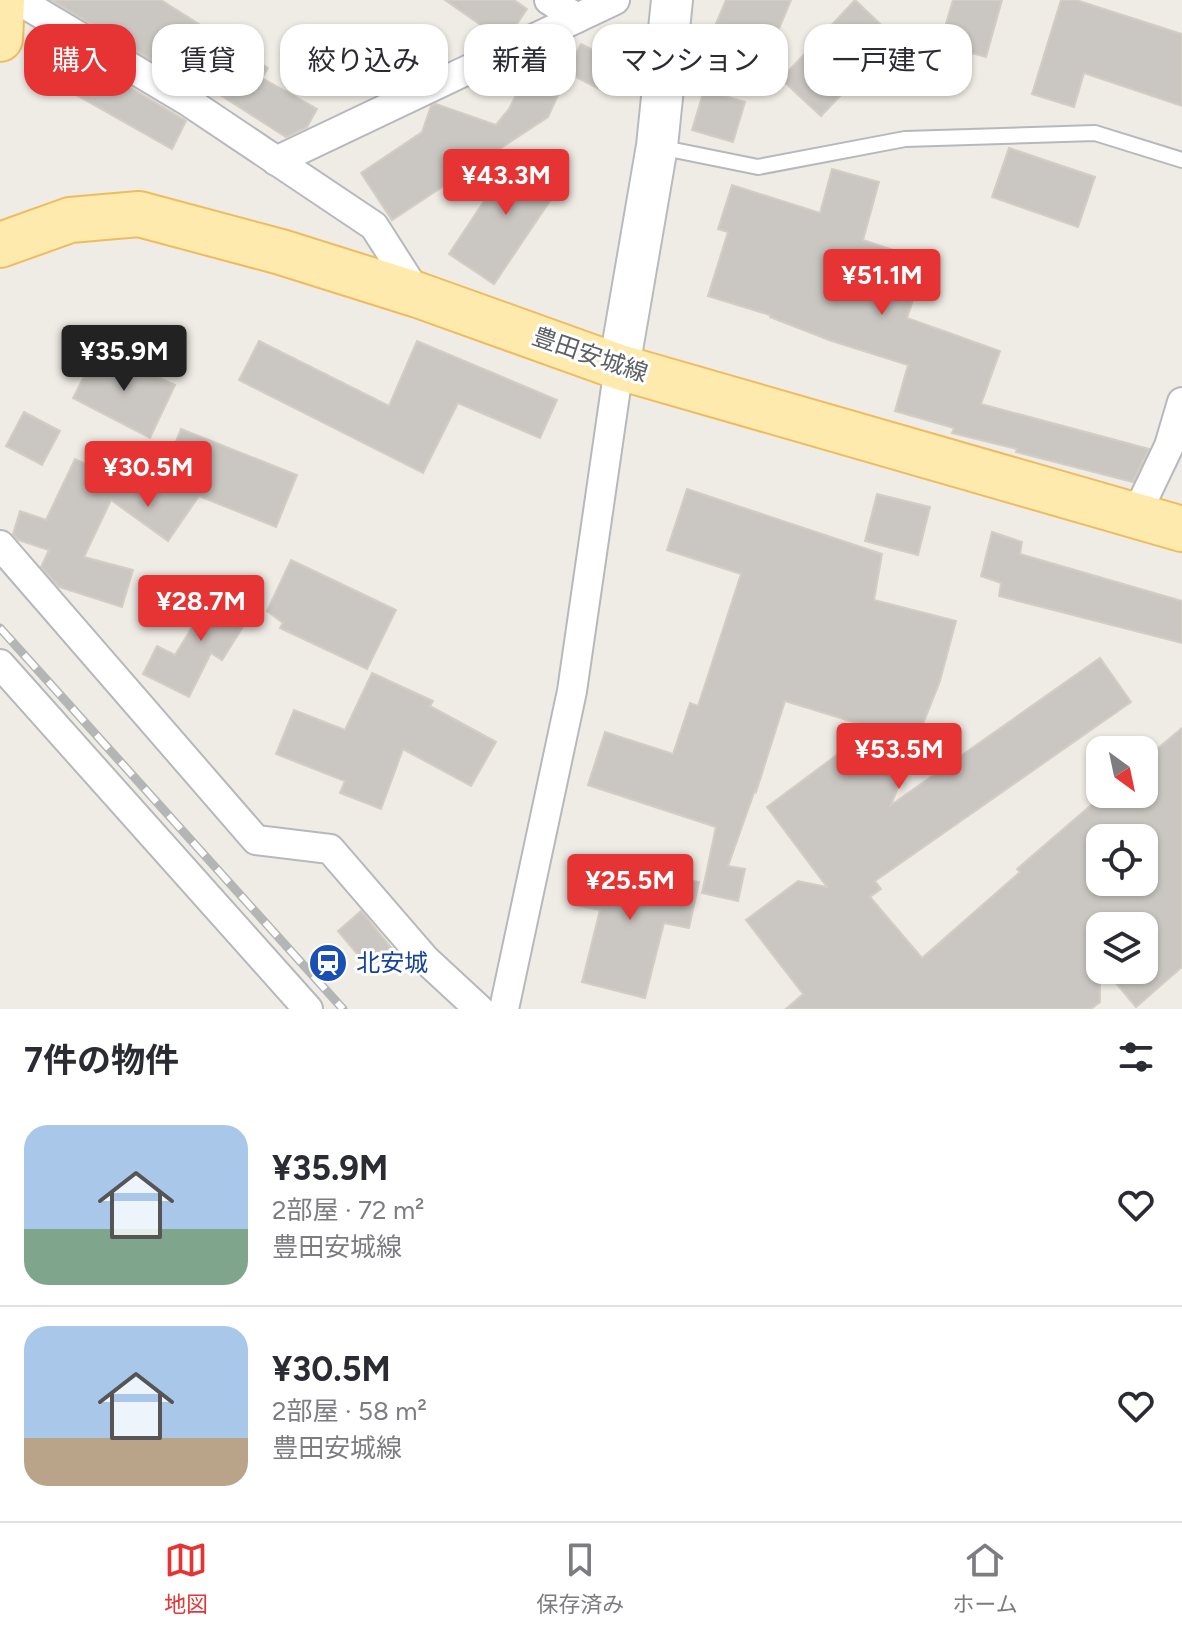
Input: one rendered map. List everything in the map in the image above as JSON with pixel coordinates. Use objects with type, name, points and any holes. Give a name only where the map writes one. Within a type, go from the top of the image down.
[{"type":"main road","points":[[0,39],[2,0]]},
{"type":"main road","name":"豊田安城線","points":[[0,245],[70,220],[139,214],[281,252],[418,295],[619,367],[1182,529]]},
{"type":"street","points":[[18,0],[189,102],[374,226],[418,295]]},
{"type":"street","points":[[549,0],[577,18]]},
{"type":"street","points":[[276,161],[615,0]]},
{"type":"street","points":[[504,1009],[572,691],[619,367],[657,146],[672,0]]},
{"type":"street","points":[[1136,515],[1169,446],[1182,402]]},
{"type":"street","points":[[0,545],[256,840],[330,849],[425,959],[479,1009]]},
{"type":"street","points":[[0,664],[308,1009]]},
{"type":"lane","points":[[657,146],[758,167],[905,139],[1095,133],[1182,160]]},
{"type":"building","points":[[51,0],[161,0],[199,24],[152,24],[152,60],[136,51],[136,24],[91,24]]},
{"type":"building","points":[[445,0],[514,0],[527,9],[517,24],[479,24]]},
{"type":"building","points":[[726,0],[791,0],[781,24],[716,24]]},
{"type":"building","points":[[855,0],[880,24],[833,24]]},
{"type":"building","points":[[953,0],[1002,0],[986,57],[972,53],[972,24],[946,24]]},
{"type":"building","points":[[1061,0],[1076,0],[1182,34],[1182,106],[1084,73],[1074,107],[1032,94]]},
{"type":"building","points":[[581,44],[592,50],[592,85],[576,77],[576,53]]},
{"type":"building","points":[[804,54],[804,96],[840,96],[821,116],[788,85],[788,72]]},
{"type":"building","points":[[264,79],[280,88],[280,96],[294,96],[317,109],[307,127],[286,137],[222,96],[264,96]]},
{"type":"building","points":[[136,91],[186,121],[172,149],[78,96],[136,96]]},
{"type":"building","points":[[515,96],[558,96],[548,117],[392,220],[361,173],[422,132],[431,106],[436,104],[496,125]]},
{"type":"building","points":[[702,96],[724,96],[745,102],[733,142],[692,130]]},
{"type":"building","points":[[1009,148],[1095,177],[1078,227],[992,197]]},
{"type":"building","points":[[518,150],[564,180],[494,284],[449,254]]},
{"type":"building","points":[[832,169],[879,182],[863,240],[926,261],[907,318],[1000,351],[981,404],[1149,449],[1133,482],[952,433],[954,428],[895,411],[908,365],[708,296],[728,232],[718,229],[732,185],[820,213]]},
{"type":"building","points":[[259,341],[389,406],[417,341],[557,400],[540,438],[458,403],[423,473],[239,380]]},
{"type":"building","points":[[98,349],[175,385],[150,438],[73,398]]},
{"type":"building","points":[[24,412],[60,431],[42,465],[6,446]]},
{"type":"building","points":[[181,429],[297,475],[276,527],[199,496],[168,541],[111,500],[84,557],[133,570],[122,607],[59,587],[41,567],[49,550],[18,540],[13,534],[20,511],[46,520],[75,459],[154,496]]},
{"type":"building","points":[[687,489],[882,554],[874,600],[956,621],[940,681],[891,805],[1100,658],[1131,702],[875,881],[881,889],[870,897],[922,958],[1088,808],[1158,808],[1158,748],[1182,728],[1182,967],[1136,1007],[1117,984],[1158,984],[1158,912],[1086,912],[1086,984],[1100,984],[1100,1002],[1091,1009],[786,1009],[803,994],[746,920],[798,881],[827,887],[767,807],[873,728],[785,701],[728,866],[745,869],[738,901],[702,893],[716,827],[588,785],[605,732],[673,754],[690,703],[698,706],[741,574],[667,550]]},
{"type":"building","points":[[877,494],[930,507],[918,555],[865,541]]},
{"type":"building","points":[[992,532],[1022,542],[1020,554],[1182,601],[1182,643],[999,596],[1001,583],[981,576]]},
{"type":"building","points":[[291,560],[396,610],[367,669],[280,628],[283,623],[267,611]]},
{"type":"building","points":[[214,592],[258,603],[222,660],[211,653],[189,697],[143,674],[157,646],[175,655]]},
{"type":"building","points":[[372,673],[433,701],[430,706],[496,742],[471,786],[403,749],[381,809],[340,793],[345,781],[276,754],[294,710],[345,730]]},
{"type":"building","points":[[584,859],[699,882],[689,928],[664,923],[645,998],[582,982],[600,910],[575,905]]},
{"type":"building","points":[[361,911],[393,950],[368,967],[338,931]]},
{"type":"railway","points":[[0,628],[343,1009]]},
{"type":"place","name":"北安城","points":[[328,963]]}]
